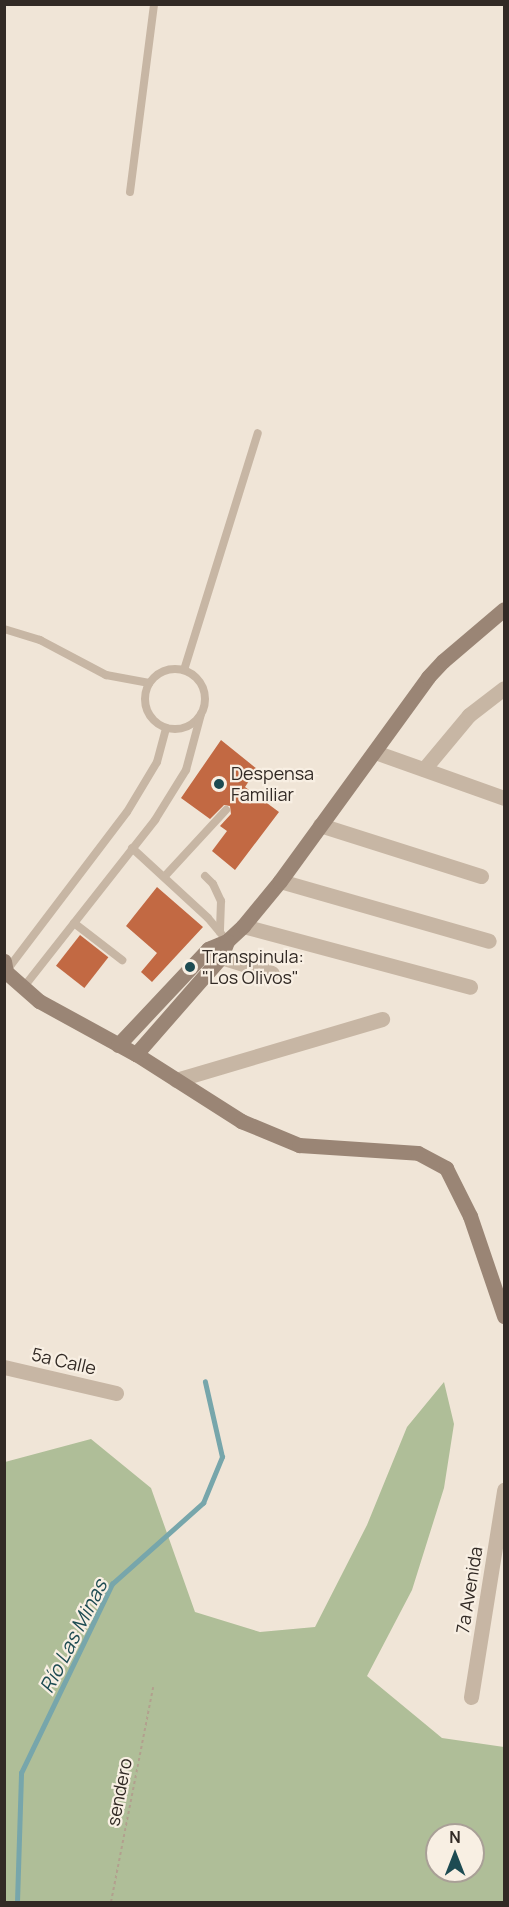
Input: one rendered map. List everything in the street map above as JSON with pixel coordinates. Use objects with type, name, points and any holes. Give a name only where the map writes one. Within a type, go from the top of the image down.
[{"type":"street","points":[[118,1045],[208,949],[243,926],[280,881],[428,677],[504,609]]},
{"type":"street","points":[[424,769],[469,715],[504,688]]},
{"type":"street","points":[[375,752],[504,798]]},
{"type":"street","points":[[320,825],[481,876]]},
{"type":"street","points":[[280,881],[489,941]]},
{"type":"street","points":[[243,926],[470,987]]},
{"type":"street","points":[[136,1054],[221,957],[224,937]]},
{"type":"street","points":[[221,957],[272,973]]},
{"type":"street","points":[[5,968],[23,988],[53,1010],[136,1054],[241,1121],[299,1145],[418,1153],[446,1168],[470,1216],[504,1316]]},
{"type":"street","points":[[176,1080],[382,1019]]},
{"type":"street","points":[[155,1032],[153,1043],[159,1069]]},
{"type":"street","name":"5a Calle","points":[[4,1367],[116,1392]]},
{"type":"street","name":"7a Avenida","points":[[471,1697],[504,1493]]},
{"type":"lane","points":[[130,192],[154,4]]},
{"type":"lane","points":[[184,670],[258,433]]},
{"type":"lane","points":[[4,629],[36,639],[106,675],[149,683]]},
{"type":"lane","points":[[23,988],[155,820],[186,770],[201,714],[205,696],[203,687],[198,680],[184,670],[168,669],[149,683],[144,699],[146,709],[157,724],[166,728],[181,728],[189,726],[201,714]]},
{"type":"lane","points":[[5,968],[133,802],[158,762],[166,728]]},
{"type":"lane","points":[[165,876],[226,810]]},
{"type":"lane","points":[[132,848],[165,876],[224,937]]},
{"type":"lane","points":[[205,876],[213,884],[221,900],[224,937]]},
{"type":"lane","points":[[74,923],[122,960]]},
{"type":"path","name":"sendero","points":[[111,1902],[153,1687]]},
{"type":"green space","points":[[444,1382],[454,1424],[444,1488],[412,1590],[367,1676],[442,1738],[504,1747],[504,1902],[5,1902],[5,1462],[91,1439],[151,1488],[195,1612],[260,1632],[315,1627],[367,1525],[407,1427]]},
{"type":"building","points":[[221,740],[257,769],[245,787],[279,812],[235,870],[212,851],[227,831],[220,826],[231,814],[230,806],[224,805],[210,819],[181,798]]},
{"type":"building","points":[[157,887],[203,927],[152,982],[141,972],[157,953],[126,926]]},
{"type":"building","points":[[80,935],[108,957],[84,988],[56,966]]},
{"type":"waterway","name":"Río Las Minas","points":[[17,1902],[21,1773],[112,1584],[203,1503],[222,1457],[205,1382]]},
{"type":"place","name":"Despensa Familiar","points":[[219,784]]},
{"type":"place","name":"Transpinula: \"Los Olivos\"","points":[[190,967]]}]
